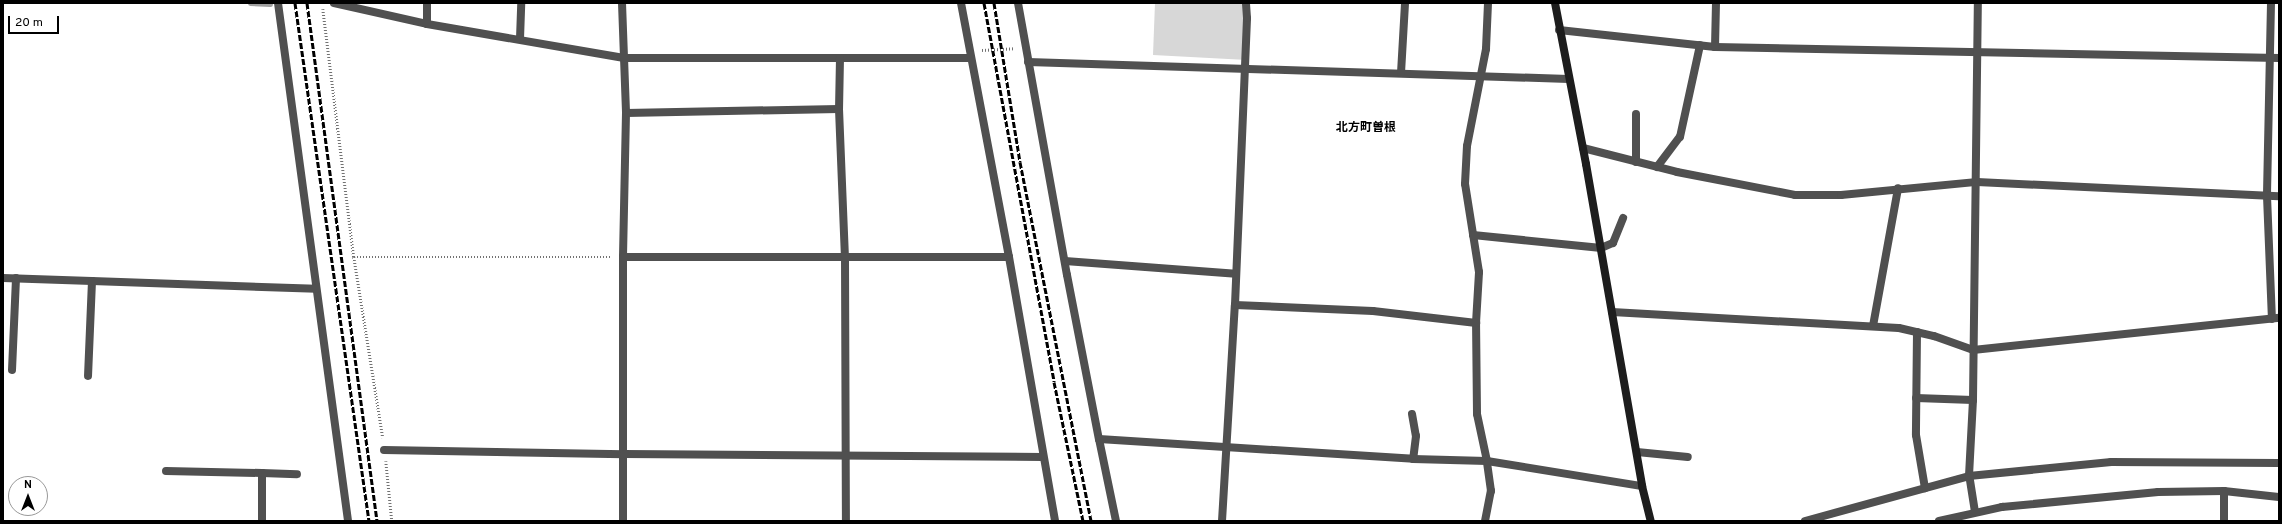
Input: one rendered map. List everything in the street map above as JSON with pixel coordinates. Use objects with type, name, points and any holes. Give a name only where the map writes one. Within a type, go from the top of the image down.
[{"type":"street","points":[[278,3],[348,521]]},
{"type":"street","points":[[334,3],[427,24],[624,58],[840,58],[969,54]]},
{"type":"street","points":[[427,3],[427,24]]},
{"type":"street","points":[[520,40],[521,3]]},
{"type":"street","points":[[622,3],[626,112],[623,258],[623,521]]},
{"type":"street","points":[[961,3],[969,54],[1009,257],[1055,521]]},
{"type":"street","points":[[1018,3],[1065,261],[1116,521]]},
{"type":"street","points":[[1222,521],[1235,305],[1247,18],[1246,3]]},
{"type":"street","points":[[1401,73],[1405,3]]},
{"type":"street","points":[[1485,521],[1491,491],[1478,414],[1476,323],[1479,272],[1465,184],[1467,146],[1482,78],[1486,49],[1488,3]]},
{"type":"street","points":[[1555,3],[1583,148],[1642,486],[1651,521]]},
{"type":"street","points":[[1715,48],[1716,3]]},
{"type":"street","points":[[1975,512],[1969,476],[1973,400],[1979,53],[1978,3]]},
{"type":"street","points":[[1612,312],[1899,328],[1917,332],[1973,350],[2275,319],[2267,196],[2275,58],[2271,3]]},
{"type":"street","points":[[1559,30],[1715,48],[2275,58]]},
{"type":"street","points":[[1657,167],[1680,137],[1700,46]]},
{"type":"street","points":[[840,58],[839,108],[845,258],[846,521]]},
{"type":"street","points":[[1028,62],[1401,73],[1482,78],[1569,79]]},
{"type":"street","points":[[626,112],[839,108]]},
{"type":"street","points":[[1636,114],[1636,162]]},
{"type":"street","points":[[1583,148],[1740,186],[1795,195],[1841,195],[1898,188],[1977,182],[2279,196]]},
{"type":"street","points":[[1873,326],[1898,188]]},
{"type":"street","points":[[1474,235],[1601,248],[1613,243],[1623,218]]},
{"type":"street","points":[[623,258],[1009,257]]},
{"type":"street","points":[[1065,261],[1236,274]]},
{"type":"street","points":[[3,278],[316,289]]},
{"type":"street","points":[[12,370],[16,278]]},
{"type":"street","points":[[88,376],[92,281]]},
{"type":"street","points":[[1235,305],[1373,311],[1476,323]]},
{"type":"street","points":[[1917,332],[1916,435],[1925,488]]},
{"type":"street","points":[[1916,398],[1973,400]]},
{"type":"street","points":[[1412,414],[1416,436],[1413,459]]},
{"type":"street","points":[[1100,439],[1413,459],[1487,461],[1642,486]]},
{"type":"street","points":[[384,450],[624,454],[1043,457]]},
{"type":"street","points":[[1637,452],[1688,457]]},
{"type":"street","points":[[1805,521],[1969,476],[2111,462],[2279,463]]},
{"type":"street","points":[[166,471],[297,474]]},
{"type":"street","points":[[262,474],[262,521]]},
{"type":"street","points":[[2224,491],[2224,521]]},
{"type":"street","points":[[1939,521],[2002,507],[2079,498],[2158,492],[2224,491],[2279,497]]},
{"type":"path","points":[[322,3],[354,257],[384,450],[392,521]]},
{"type":"path","points":[[969,54],[1025,48]]},
{"type":"path","points":[[354,257],[623,258]]},
{"type":"shaded area","points":[[1155,3],[1246,3],[1247,60],[1153,55]]},
{"type":"waterway","points":[[250,3],[270,4]]},
{"type":"railway","points":[[295,3],[369,521]]},
{"type":"railway","points":[[307,3],[377,521]]},
{"type":"railway","points":[[984,3],[1054,382],[1083,521]]},
{"type":"railway","points":[[994,3],[1020,162],[1091,521]]},
{"type":"district","name":"北方町曽根","points":[[1366,129]]}]
